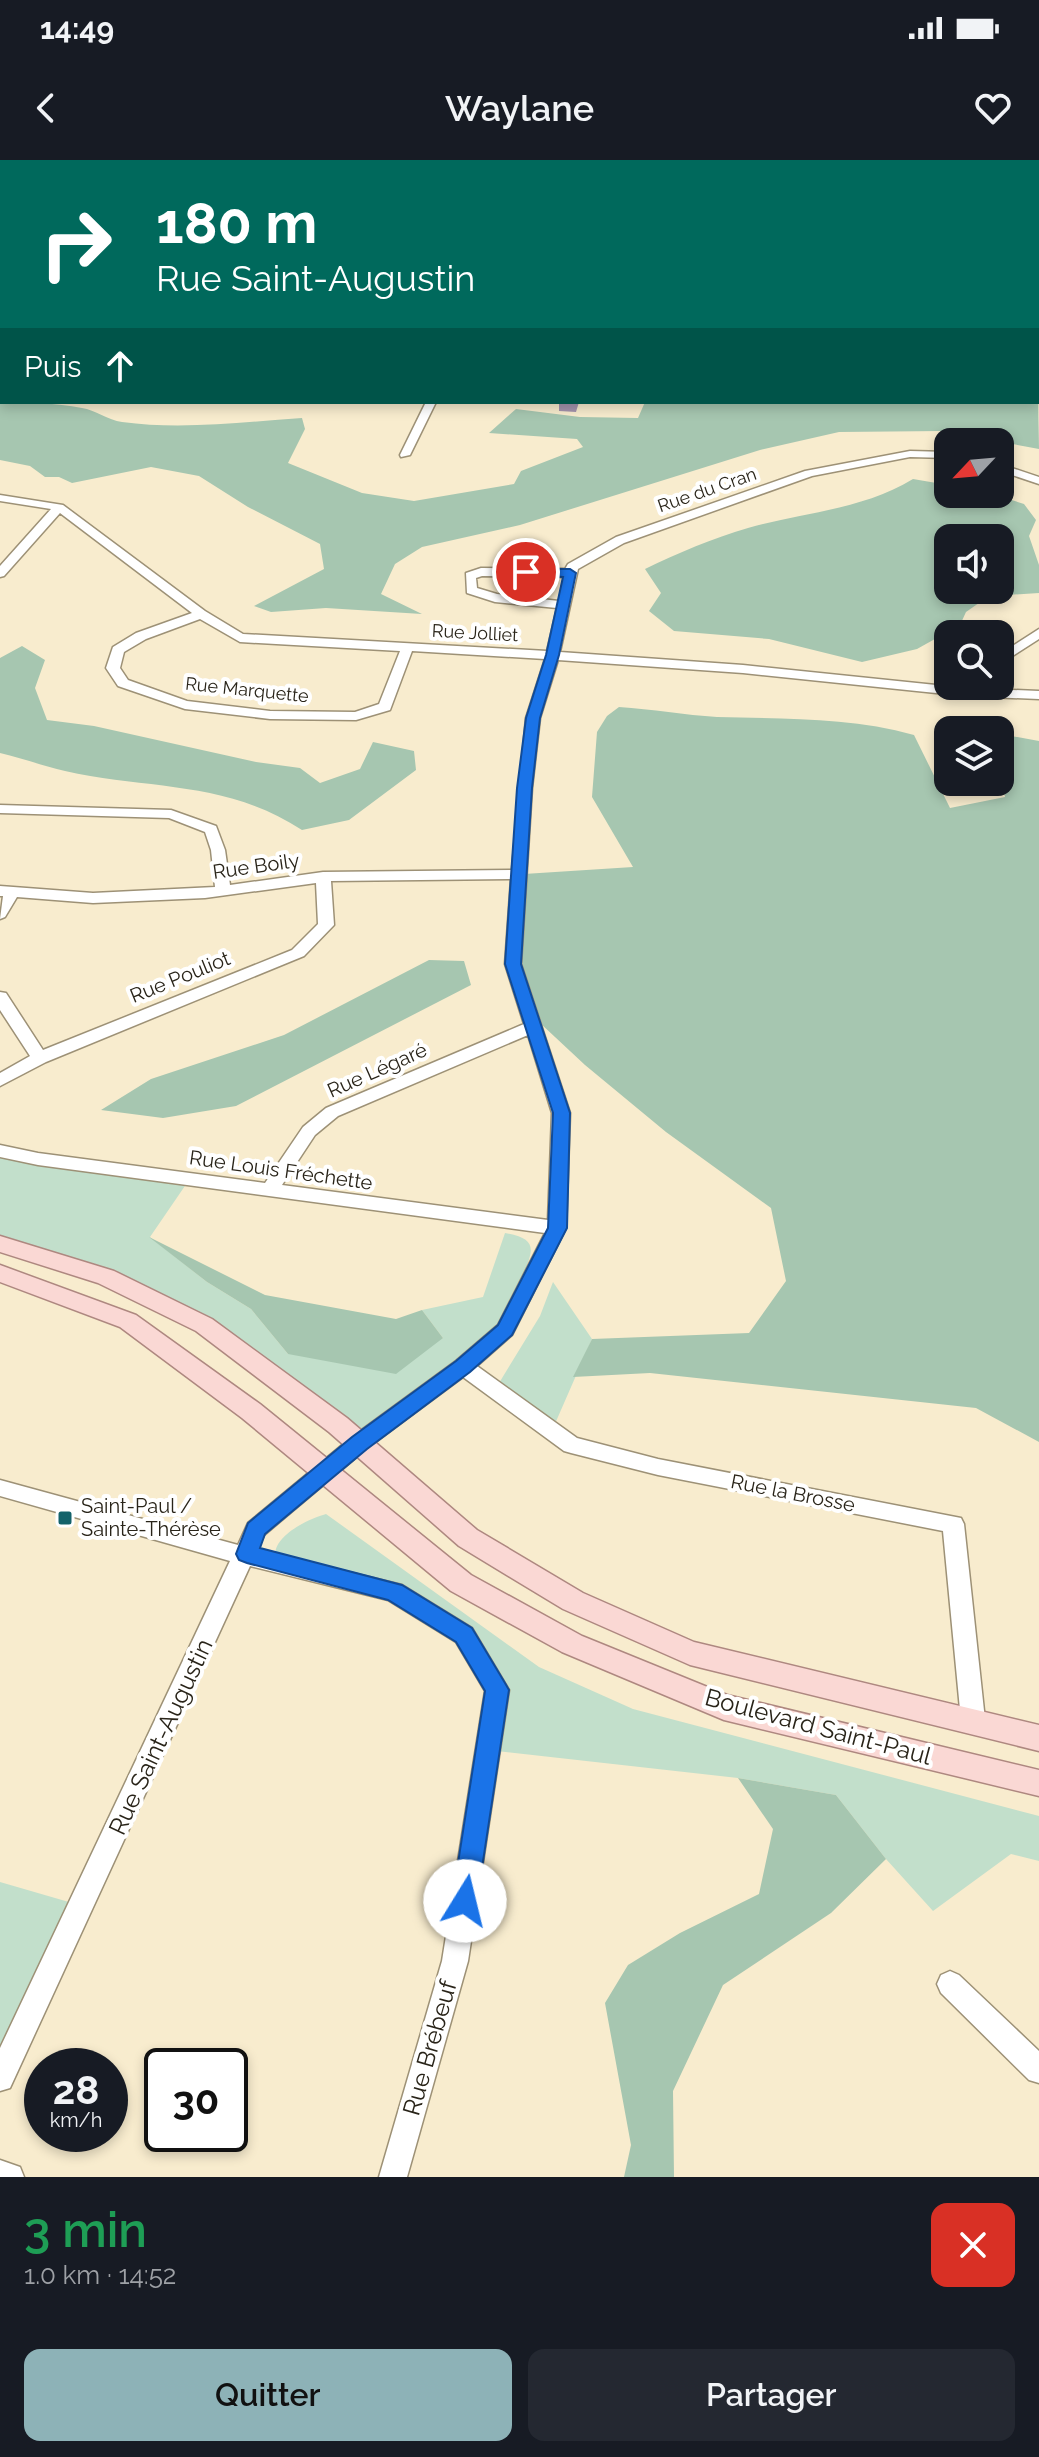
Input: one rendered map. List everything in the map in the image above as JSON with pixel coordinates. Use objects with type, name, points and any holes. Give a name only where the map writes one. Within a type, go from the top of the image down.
[{"type":"main road","name":"Boulevard Saint-Paul","points":[[0,1244],[106,1277],[204,1325],[365,1439],[468,1538],[573,1601],[690,1653],[1039,1738]]},
{"type":"main road","name":"Boulevard Saint-Paul","points":[[0,1273],[128,1321],[251,1411],[461,1583],[572,1644],[724,1707],[1039,1783]]},
{"type":"street","points":[[405,455],[430,404]]},
{"type":"street","name":"Rue du Cran","points":[[570,573],[572,567],[620,540],[809,473],[910,454],[934,455]]},
{"type":"street","points":[[1014,472],[1039,481]]},
{"type":"street","name":"Rue Jolliet","points":[[0,498],[59,507],[201,614],[240,638],[553,655],[934,686]]},
{"type":"street","points":[[0,573],[59,507]]},
{"type":"street","points":[[557,1228],[561,1113],[513,964],[533,718],[553,655],[570,573],[481,572],[470,576],[471,590],[495,598],[563,605]]},
{"type":"street","name":"Rue Marquette","points":[[201,614],[141,636],[118,650],[113,668],[123,683],[185,705],[270,715],[356,716],[385,707],[407,648]]},
{"type":"street","points":[[1014,650],[1039,633]]},
{"type":"street","name":"Rue Jolliet","points":[[1014,693],[1039,695]]},
{"type":"street","points":[[0,809],[171,814],[211,829],[218,850],[223,892]]},
{"type":"street","name":"Rue Boily","points":[[6,892],[93,898],[223,892],[323,877],[518,874]]},
{"type":"street","name":"Rue Pouliot","points":[[0,1080],[40,1058],[298,953],[326,925],[323,877]]},
{"type":"street","points":[[0,914],[6,892]]},
{"type":"street","points":[[0,997],[40,1058]]},
{"type":"street","name":"Rue Légaré","points":[[270,1190],[309,1131],[332,1112],[532,1027]]},
{"type":"street","name":"Rue Louis Fréchette","points":[[0,1151],[53,1162],[557,1228]]},
{"type":"street","name":"Rue Saint-Augustin","points":[[0,2078],[247,1554],[256,1529],[505,1330],[557,1228]]},
{"type":"street","name":"Rue la Brosse","points":[[463,1366],[571,1445],[658,1467],[953,1524],[973,1720]]},
{"type":"street","name":"Rue Brébeuf","points":[[0,1488],[213,1548],[394,1592],[464,1635],[497,1690],[455,1961],[393,2177]]},
{"type":"street","points":[[950,1984],[1039,2070]]},
{"type":"street","points":[[0,2174],[10,2177]]},
{"type":"green space","points":[[0,404],[72,406],[117,421],[144,424],[212,424],[302,418],[305,429],[288,463],[362,493],[414,501],[514,484],[521,471],[583,447],[577,439],[489,433],[516,409],[580,417],[638,418],[644,404],[1038,404],[1039,449],[1014,444],[1014,428],[839,432],[760,450],[520,525],[422,547],[395,564],[381,594],[422,614],[326,608],[271,612],[254,606],[324,569],[320,544],[248,507],[199,476],[151,467],[72,483],[59,477],[45,477],[30,466],[0,460]]},
{"type":"green space","points":[[913,479],[934,483],[934,508],[1014,508],[1014,501],[1024,504],[1036,520],[1029,536],[1039,565],[1039,593],[1014,594],[1014,524],[934,524],[934,604],[978,604],[966,612],[962,620],[934,620],[934,640],[917,649],[862,662],[769,639],[674,631],[649,611],[661,593],[645,569],[735,532],[874,497]]},
{"type":"green space","points":[[22,646],[45,660],[35,688],[47,720],[94,726],[256,762],[300,768],[320,783],[360,769],[373,742],[414,751],[416,770],[349,820],[302,830],[273,814],[216,794],[96,777],[0,753],[0,658]]},
{"type":"green space","points":[[619,707],[717,717],[841,722],[914,735],[934,776],[934,796],[944,796],[950,808],[1014,796],[1014,737],[1039,741],[1039,1442],[976,1408],[650,1373],[573,1377],[592,1339],[749,1333],[786,1281],[771,1208],[666,1132],[540,1023],[522,966],[524,874],[633,867],[592,797],[597,732],[607,716]]},
{"type":"green space","points":[[429,960],[464,961],[471,985],[236,1106],[163,1118],[101,1110],[151,1079],[284,1035]]},
{"type":"green space","points":[[0,1148],[189,1180],[150,1237],[207,1282],[251,1309],[288,1354],[443,1338],[422,1310],[483,1297],[505,1233],[523,1238],[530,1246],[530,1257],[504,1313],[477,1349],[447,1374],[366,1429],[351,1432],[142,1289],[80,1260],[0,1236]]},
{"type":"green space","points":[[149,1237],[265,1295],[396,1319],[422,1310],[443,1338],[396,1374],[288,1354],[251,1309],[207,1282]]},
{"type":"green space","points":[[553,1282],[592,1339],[554,1426],[496,1388],[540,1316]]},
{"type":"green space","points":[[326,1514],[539,1667],[633,1709],[1039,1816],[1039,1861],[1011,1854],[933,1911],[886,1859],[836,1795],[738,1778],[488,1750],[497,1690],[464,1635],[394,1592],[275,1555],[276,1548],[286,1535]]},
{"type":"green space","points":[[738,1778],[836,1795],[886,1859],[831,1913],[723,1985],[673,2091],[674,2177],[624,2177],[631,2145],[605,2003],[628,1965],[680,1933],[759,1894],[773,1829]]},
{"type":"green space","points":[[0,1882],[86,1907],[0,2092]]},
{"type":"place","name":"Saint-Paul / Sainte-Thérèse","points":[[65,1518]]},
{"type":"route","points":[[465,1901],[497,1690],[464,1635],[394,1592],[247,1554],[256,1529],[359,1443],[463,1366],[505,1330],[557,1228],[561,1113],[513,964],[533,718],[553,655],[570,573],[526,572]]}]
